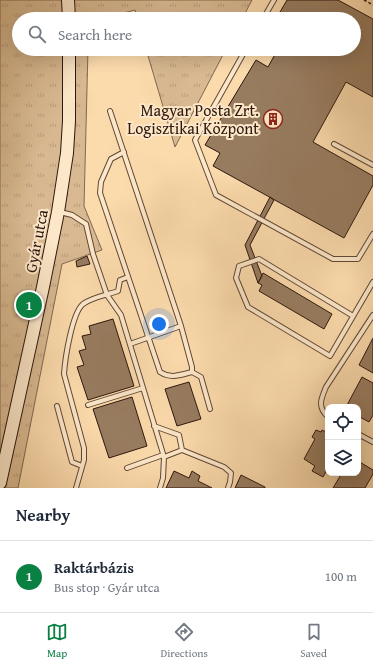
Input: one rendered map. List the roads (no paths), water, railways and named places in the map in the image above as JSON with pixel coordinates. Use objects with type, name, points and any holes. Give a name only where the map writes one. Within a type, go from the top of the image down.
[{"type":"main road","points":[[68,0],[69,12]]},
{"type":"main road","name":"Gyár utca","points":[[0,483],[42,295],[58,212],[68,127],[70,56]]},
{"type":"lane","points":[[267,12],[274,0]]},
{"type":"lane","points":[[242,56],[195,140],[216,195],[333,259],[358,258],[373,234]]},
{"type":"lane","points":[[110,111],[181,326],[192,372]]},
{"type":"lane","points":[[334,144],[373,166]]},
{"type":"lane","points":[[124,152],[110,159],[101,182],[100,193],[148,337],[160,372],[167,376],[174,377],[192,372],[201,377],[210,409]]},
{"type":"lane","points":[[58,212],[72,215],[86,224],[93,254],[107,295],[121,316],[163,456],[163,478],[160,488]]},
{"type":"lane","points":[[353,316],[259,259],[239,266],[236,278],[248,307],[330,356],[373,282]]},
{"type":"lane","points":[[76,488],[84,460],[84,448],[64,374],[76,313],[81,306],[90,300],[118,291],[120,280],[128,277]]},
{"type":"lane","points":[[325,415],[323,413],[320,402],[326,387],[373,315]]},
{"type":"lane","points":[[130,344],[181,326]]},
{"type":"lane","points":[[88,405],[143,388]]},
{"type":"lane","points":[[57,406],[72,462],[82,466]]},
{"type":"lane","points":[[154,426],[179,435],[182,450]]},
{"type":"lane","points":[[361,436],[373,442]]},
{"type":"lane","points":[[127,468],[182,450],[224,467],[231,473],[228,488]]},
{"type":"place","name":"Magyar Posta Zrt. Logisztikai Központ","points":[[273,119]]},
{"type":"place","name":"Raktárbázis","points":[[29,305]]}]
